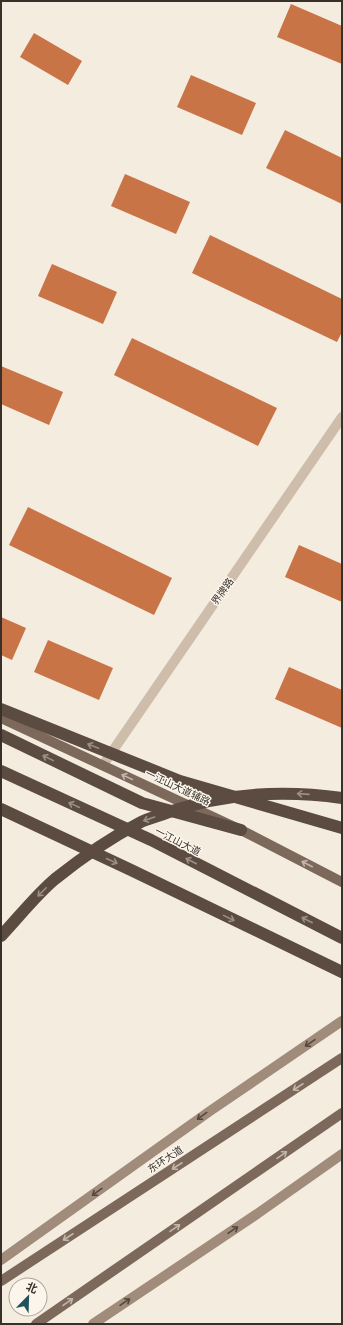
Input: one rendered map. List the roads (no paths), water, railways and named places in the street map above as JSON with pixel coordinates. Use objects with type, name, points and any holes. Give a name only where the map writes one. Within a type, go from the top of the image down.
[{"type":"highway","points":[[1,709],[180,781],[342,828]]},
{"type":"highway","points":[[1,736],[142,803],[242,830]]},
{"type":"highway","name":"一江山大道","points":[[1,772],[150,840],[342,938]]},
{"type":"highway","points":[[1,936],[55,880],[101,845],[142,822],[206,801],[242,796],[272,793],[342,798]]},
{"type":"highway","points":[[1,809],[342,972]]},
{"type":"main road","name":"一江山大道辅路","points":[[1,718],[242,830],[342,882]]},
{"type":"main road","points":[[1,1260],[210,1110],[342,1021]]},
{"type":"main road","name":"东环大道","points":[[1,1281],[342,1058]]},
{"type":"main road","points":[[36,1324],[342,1113]]},
{"type":"main road","points":[[93,1324],[251,1218],[342,1154]]},
{"type":"street","name":"界牌路","points":[[103,765],[342,418]]}]
